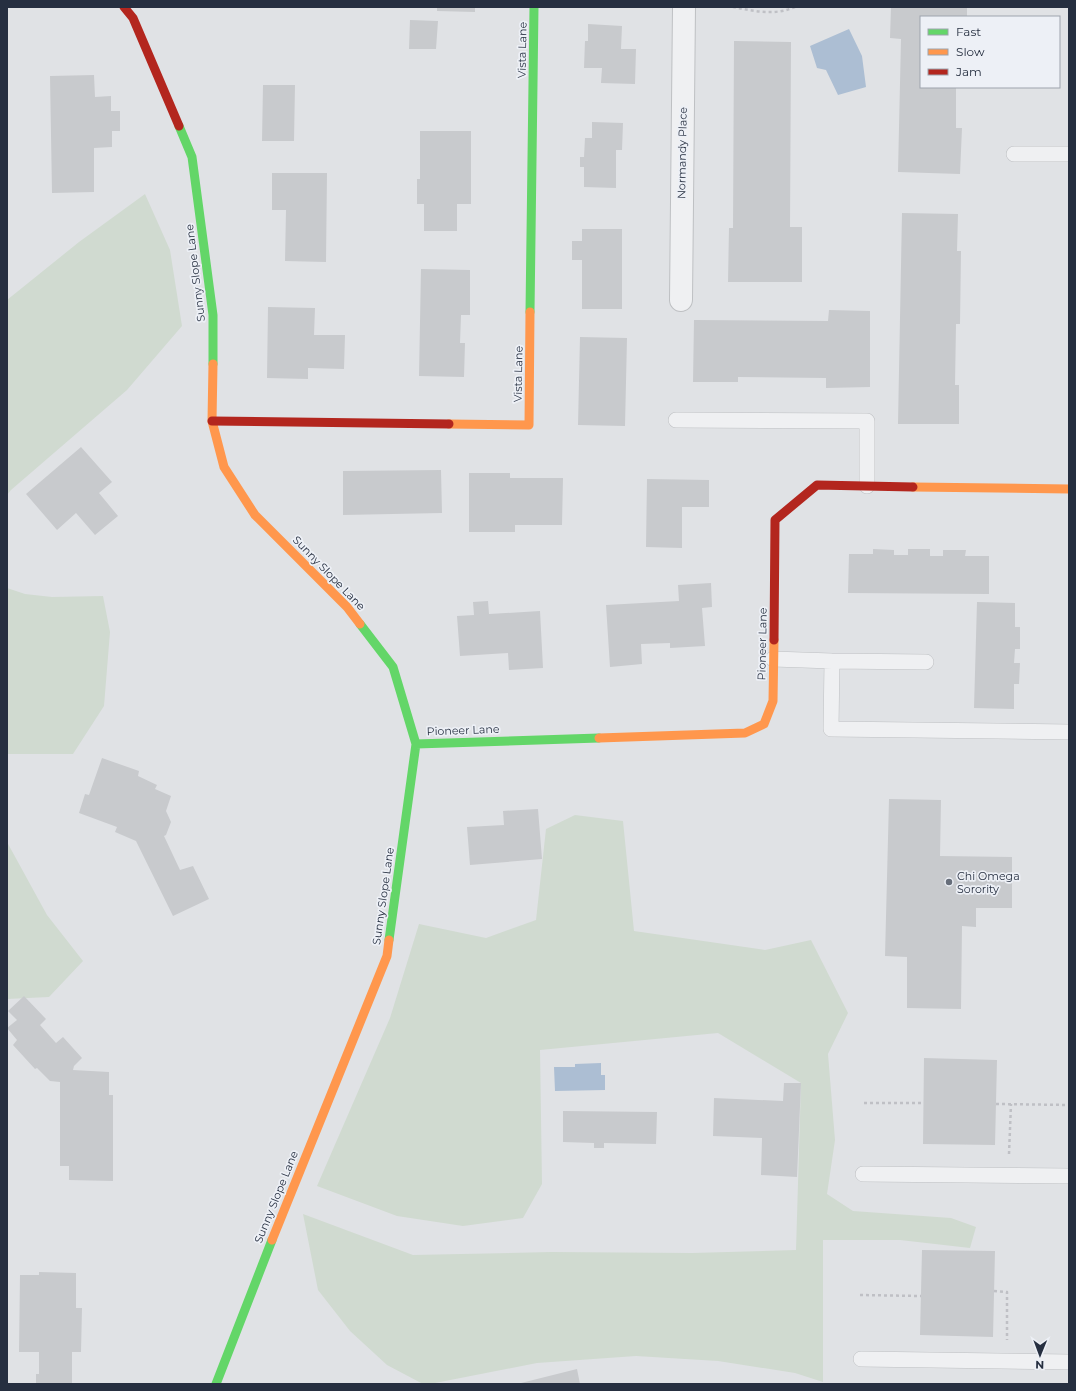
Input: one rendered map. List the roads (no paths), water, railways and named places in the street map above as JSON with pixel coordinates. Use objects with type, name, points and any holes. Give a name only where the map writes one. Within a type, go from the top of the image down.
[{"type":"street","name":"Sunny Slope Lane","points":[[124,7],[133,18],[192,157],[213,315],[212,421],[224,467],[255,515],[347,607],[393,667],[416,744],[387,956],[287,1201],[216,1384]]},
{"type":"street","name":"Vista Lane","points":[[212,421],[529,425],[534,7]]},
{"type":"street","name":"Normandy Place","points":[[681,300],[684,7]]},
{"type":"street","name":"Pioneer Lane","points":[[416,744],[745,733],[764,724],[773,701],[775,520],[817,485],[1069,489]]},
{"type":"lane","points":[[1014,154],[1069,154]]},
{"type":"lane","points":[[676,420],[867,421],[867,486]]},
{"type":"lane","points":[[773,659],[926,662]]},
{"type":"lane","points":[[832,661],[830,729],[1069,732]]},
{"type":"lane","points":[[863,1174],[1069,1176]]},
{"type":"lane","points":[[860,1358],[1069,1362]]},
{"type":"water","points":[[849,29],[862,56],[866,87],[838,95],[826,70],[817,68],[810,46]]},
{"type":"water","points":[[601,1063],[601,1075],[605,1075],[605,1090],[555,1091],[554,1067],[575,1067],[575,1064]]},
{"type":"place","name":"Chi Omega Sorority","points":[[949,882]]}]
